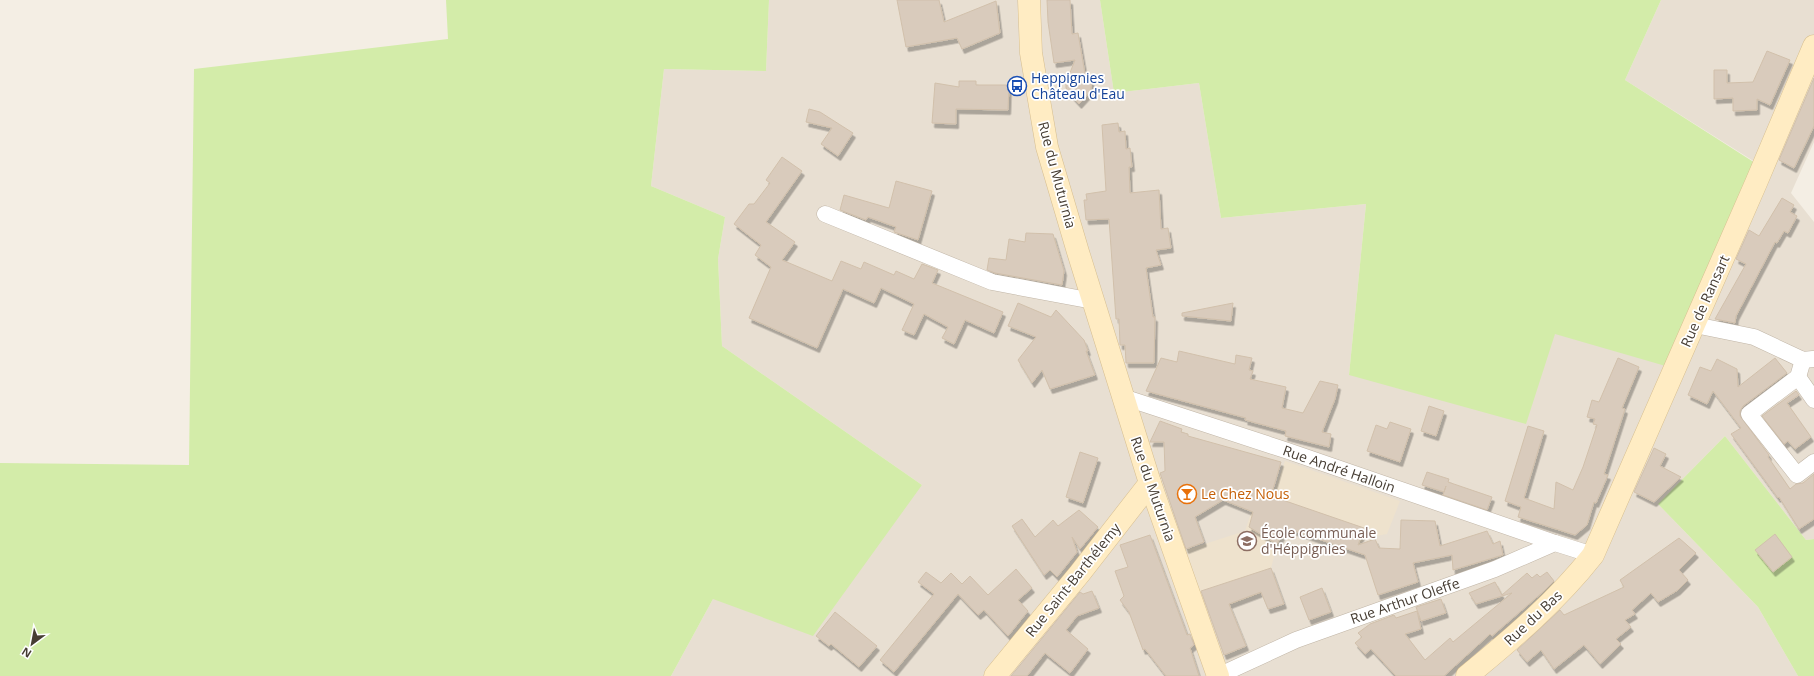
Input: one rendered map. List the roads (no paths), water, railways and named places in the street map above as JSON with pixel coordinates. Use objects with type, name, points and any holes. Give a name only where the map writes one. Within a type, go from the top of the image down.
[{"type":"street","name":"Rue du Muturnia","points":[[1030,0],[1031,53],[1047,147],[1150,483],[1218,676]]},
{"type":"street","name":"Rue de Ransart","points":[[1593,555],[1695,324],[1814,46]]},
{"type":"street","points":[[825,214],[992,282],[1093,301]]},
{"type":"street","points":[[1695,324],[1754,337],[1808,360],[1798,377],[1749,414],[1796,475],[1814,462]]},
{"type":"street","points":[[1798,377],[1814,400]]},
{"type":"street","name":"Rue André Halloin","points":[[1123,397],[1288,451],[1555,543]]},
{"type":"street","name":"Rue Saint-Barthélemy","points":[[995,676],[1080,573],[1150,483]]},
{"type":"street","points":[[1555,543],[1593,555]]},
{"type":"street","name":"Rue Arthur Oleffe","points":[[1218,676],[1296,640],[1495,569],[1555,543]]},
{"type":"street","name":"Rue du Bas","points":[[1467,676],[1523,629],[1572,582],[1593,555]]},
{"type":"place","name":"Heppignies Château d'Eau","points":[[1017,86]]},
{"type":"place","name":"Le Chez Nous","points":[[1187,494]]},
{"type":"place","name":"École communale d'Héppignies","points":[[1247,541]]}]
